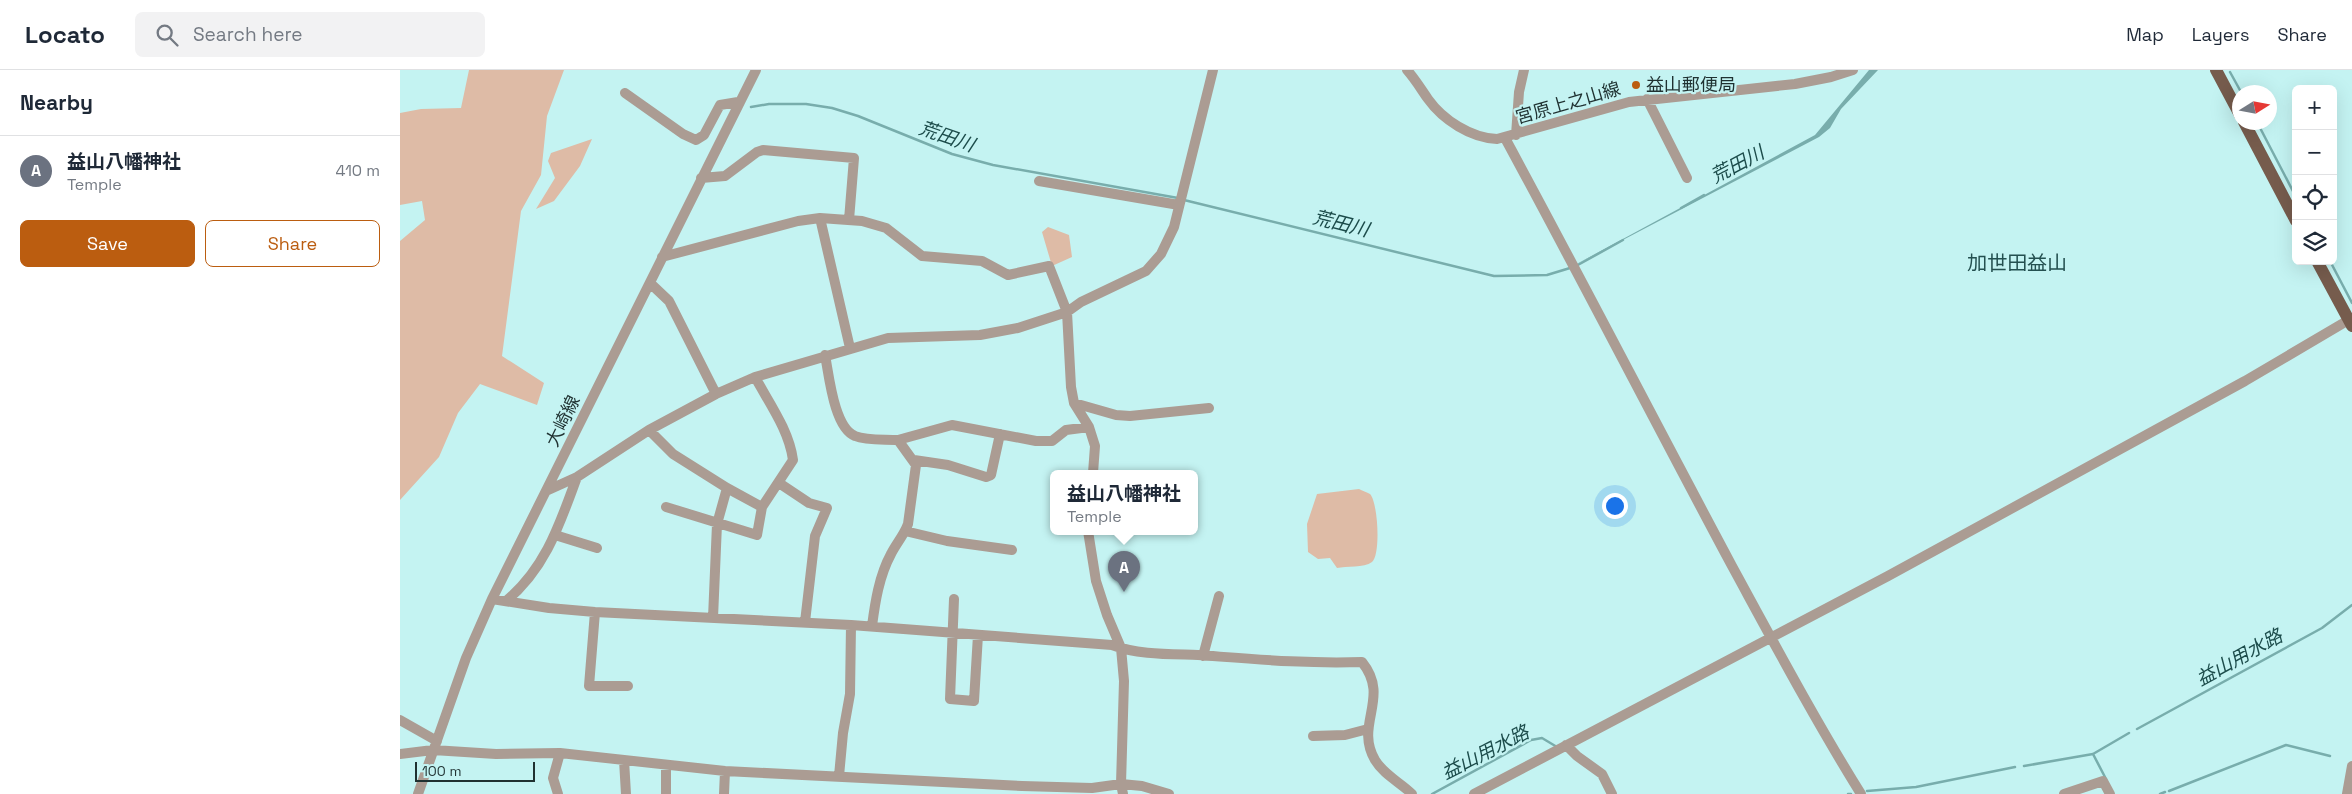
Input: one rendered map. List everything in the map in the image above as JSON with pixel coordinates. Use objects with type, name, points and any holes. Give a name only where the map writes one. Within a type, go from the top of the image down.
[{"type":"main road","points":[[2216,70],[2232,100]]},
{"type":"main road","points":[[2248,130],[2295,220]]},
{"type":"main road","points":[[2319,265],[2351,321]]},
{"type":"street","name":"大崎線","points":[[418,794],[466,658],[492,599],[738,102],[756,70]]},
{"type":"street","points":[[546,491],[577,477],[649,430],[716,394],[755,376],[850,348],[901,336],[996,333],[1018,328],[1067,312],[1081,302],[1146,271],[1161,254],[1174,227],[1213,70]]},
{"type":"street","name":"宮原上之山線","points":[[1407,70],[1429,101],[1458,126],[1485,138],[1505,138],[1594,111],[1647,99],[1794,84],[1831,77],[1853,70]]},
{"type":"street","points":[[1516,135],[1519,92],[1524,70]]},
{"type":"street","points":[[625,94],[683,134],[696,140],[704,135],[720,105],[738,102]]},
{"type":"street","points":[[1647,99],[1687,178]]},
{"type":"street","points":[[1505,138],[1578,272],[1636,388],[1770,636],[1860,794]]},
{"type":"street","points":[[701,178],[725,176],[757,152],[763,150],[854,158],[849,220]]},
{"type":"street","points":[[1039,181],[1181,199]]},
{"type":"street","points":[[820,218],[850,348]]},
{"type":"street","points":[[662,257],[798,221],[820,218],[849,220],[886,228],[922,256],[982,261],[1008,276],[1049,266],[1067,312],[1071,387],[1074,403],[1089,427],[1096,446],[1093,470]]},
{"type":"street","points":[[650,283],[669,301],[716,394]]},
{"type":"street","points":[[1474,794],[1770,636],[1888,576],[2351,321]]},
{"type":"street","points":[[825,355],[838,417],[844,426],[855,436],[898,440],[952,426],[1024,440],[1052,441],[1066,430],[1089,427]]},
{"type":"street","points":[[666,507],[757,535],[762,507],[793,460],[792,451],[779,418],[755,376]]},
{"type":"street","points":[[1074,403],[1116,415],[1130,416],[1209,408]]},
{"type":"street","points":[[649,430],[673,454],[727,488],[762,507]]},
{"type":"street","points":[[914,460],[948,465],[986,477],[991,474],[1000,434]]},
{"type":"street","points":[[872,626],[880,584],[890,555],[906,531],[916,468],[914,460],[898,440]]},
{"type":"street","points":[[506,601],[522,588],[536,570],[555,535],[577,477]]},
{"type":"street","points":[[779,483],[809,503],[826,508],[815,536],[805,622]]},
{"type":"street","points":[[713,618],[717,524],[727,488]]},
{"type":"street","points":[[906,531],[947,541],[1012,550]]},
{"type":"street","points":[[555,535],[597,548]]},
{"type":"street","points":[[1089,535],[1096,581],[1107,615],[1121,648],[1124,681],[1122,789]]},
{"type":"street","points":[[1203,656],[1219,596]]},
{"type":"street","points":[[954,598],[950,699],[974,701],[978,635]]},
{"type":"street","points":[[492,599],[549,608],[595,612],[872,626],[1112,644],[1121,648],[1305,664],[1362,662],[1373,679],[1375,691],[1368,729],[1368,740],[1376,761],[1384,771],[1412,794]]},
{"type":"street","points":[[595,612],[589,686],[628,686]]},
{"type":"street","points":[[839,776],[850,694],[851,625]]},
{"type":"street","points":[[400,720],[435,746]]},
{"type":"street","points":[[1313,736],[1345,736],[1368,729]]},
{"type":"street","points":[[1566,745],[1576,756],[1602,774],[1612,794]]},
{"type":"street","points":[[400,754],[435,746],[496,754],[560,753],[725,771],[839,776],[1021,790],[1122,789],[1142,786],[1169,794]]},
{"type":"street","points":[[558,794],[553,778],[560,753]]},
{"type":"street","points":[[624,760],[626,794]]},
{"type":"street","points":[[666,765],[666,794]]},
{"type":"street","points":[[2347,794],[2352,766]]},
{"type":"street","points":[[724,794],[725,771]]},
{"type":"street","points":[[2064,794],[2104,781],[2110,794]]},
{"type":"shaded area","points":[[469,70],[564,70],[547,116],[541,175],[521,211],[502,356],[544,383],[537,405],[480,384],[458,413],[439,457],[400,500],[400,241],[425,220],[422,201],[400,205],[400,113],[421,109],[461,108]]},
{"type":"shaded area","points":[[592,139],[580,166],[554,201],[536,209],[555,178],[548,161],[551,153]]},
{"type":"shaded area","points":[[1048,227],[1069,235],[1072,257],[1052,266],[1042,232]]},
{"type":"shaded area","points":[[1359,489],[1370,494],[1373,499],[1377,517],[1377,550],[1375,557],[1369,564],[1337,568],[1330,558],[1318,559],[1308,552],[1307,524],[1317,494]]},
{"type":"water","points":[[1869,70],[1878,70],[1841,109],[1830,128],[1819,137],[1560,273],[1815,135]]},
{"type":"waterway","points":[[2230,72],[2237,85]]},
{"type":"waterway","name":"荒田川","points":[[751,107],[769,104],[806,104],[832,108],[858,116],[952,154],[993,165],[1178,198]]},
{"type":"waterway","points":[[2261,130],[2292,189]]},
{"type":"waterway","name":"荒田川","points":[[1681,208],[1704,195]]},
{"type":"waterway","name":"荒田川","points":[[1184,200],[1494,276],[1547,275],[1570,268]]},
{"type":"waterway","name":"荒田川","points":[[1576,266],[1623,240]]},
{"type":"waterway","points":[[2332,265],[2352,303]]},
{"type":"waterway","name":"益山用水路","points":[[2137,729],[2322,628],[2352,605]]},
{"type":"waterway","name":"益山用水路","points":[[2024,766],[2093,754],[2129,733]]},
{"type":"waterway","name":"益山用水路","points":[[1432,794],[1531,740],[1542,738],[1557,747]]},
{"type":"waterway","points":[[2169,791],[2286,745],[2330,756]]},
{"type":"waterway","points":[[2093,754],[2106,779]]},
{"type":"waterway","name":"益山用水路","points":[[1867,791],[1916,787],[2015,767]]},
{"type":"waterway","points":[[2160,794],[2165,792]]},
{"type":"place","name":"益山郵便局","points":[[1636,85]]},
{"type":"place","name":"益山八幡神社","points":[[1124,592]]},
{"type":"district","name":"加世田益山","points":[[2017,263]]}]
